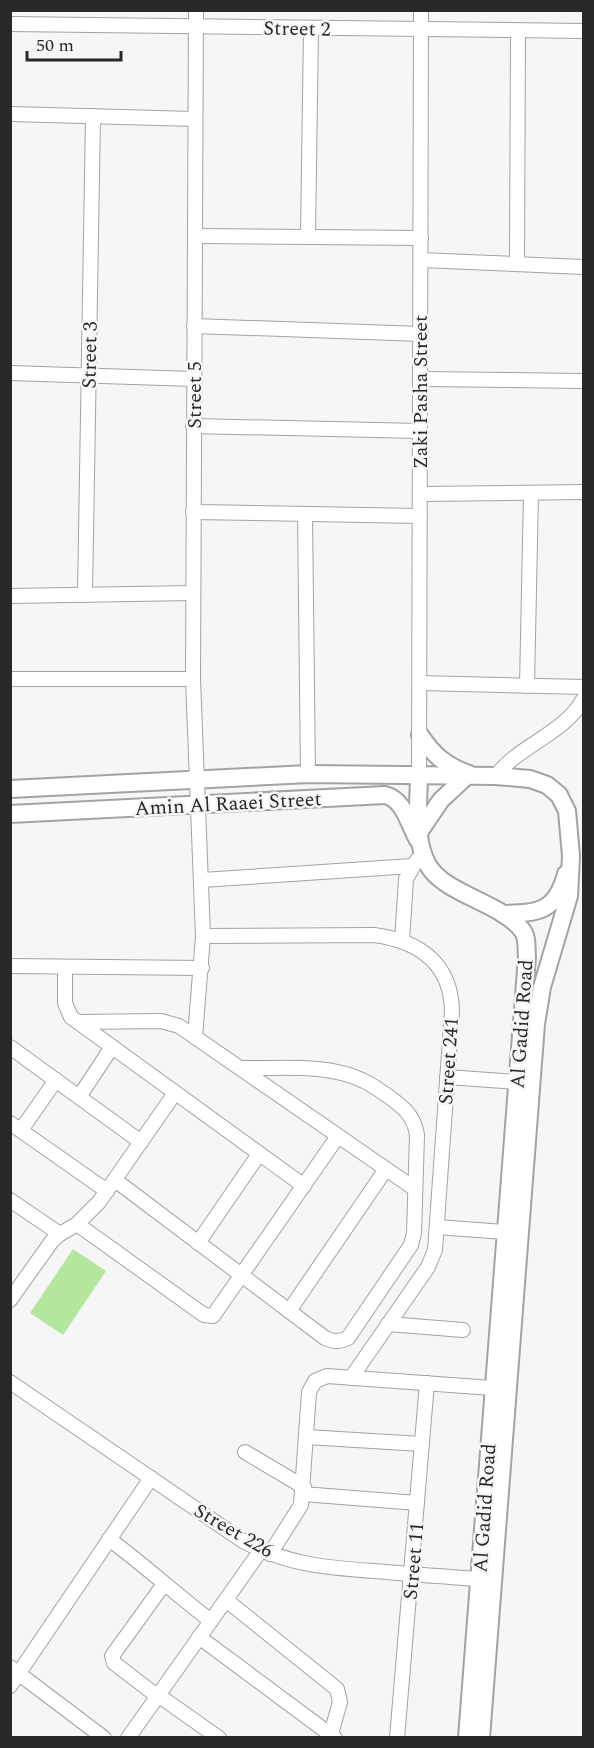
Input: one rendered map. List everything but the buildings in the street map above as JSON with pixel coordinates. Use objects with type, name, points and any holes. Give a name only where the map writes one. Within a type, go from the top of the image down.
[{"type":"street","name":"Street 5","points":[[195,1037],[203,936],[196,779],[192,593],[196,10]]},
{"type":"street","name":"Zaki Pasha Street","points":[[419,774],[422,10]]},
{"type":"street","name":"Street 2","points":[[10,24],[584,31]]},
{"type":"street","points":[[308,236],[311,28]]},
{"type":"street","points":[[517,264],[518,31]]},
{"type":"street","points":[[10,114],[195,119]]},
{"type":"street","name":"Street 3","points":[[85,595],[93,116]]},
{"type":"street","points":[[195,236],[421,238]]},
{"type":"street","points":[[421,260],[584,267]]},
{"type":"street","points":[[194,326],[421,334]]},
{"type":"street","points":[[10,372],[194,379]]},
{"type":"street","points":[[420,379],[584,381]]},
{"type":"street","points":[[193,426],[420,431]]},
{"type":"street","points":[[420,494],[584,492]]},
{"type":"street","points":[[527,686],[531,493]]},
{"type":"street","points":[[193,512],[420,516]]},
{"type":"street","points":[[305,514],[308,774]]},
{"type":"street","points":[[10,596],[192,593]]},
{"type":"street","points":[[10,679],[193,679]]},
{"type":"street","points":[[420,683],[584,687]]},
{"type":"street","points":[[496,776],[512,758],[573,714],[584,698]]},
{"type":"street","points":[[402,941],[405,887],[419,849],[441,800],[469,774],[453,769],[440,760],[428,749],[420,735]]},
{"type":"street","name":"Amin Al Raaei Street","points":[[10,789],[308,774],[419,774]]},
{"type":"street","points":[[419,774],[419,849]]},
{"type":"street","name":"Al Gadid Road","points":[[419,774],[496,776],[530,779],[547,785],[559,795],[567,811],[571,856],[569,896],[542,987],[536,1024],[486,1580],[466,1737]]},
{"type":"street","name":"Amin Al Raaei Street","points":[[10,814],[390,796],[401,804],[419,849]]},
{"type":"street","points":[[201,880],[419,849]]},
{"type":"street","name":"Al Gadid Road","points":[[419,849],[432,872],[439,879],[503,914],[522,930],[526,938],[526,974],[492,1388],[481,1737]]},
{"type":"street","points":[[503,914],[533,913],[546,908],[555,900],[564,882],[571,856]]},
{"type":"street","name":"Street 241","points":[[203,936],[374,935],[402,941],[425,953],[435,962],[449,985],[452,1011],[435,1250],[428,1267],[351,1378]]},
{"type":"street","points":[[10,966],[202,968]]},
{"type":"street","points":[[65,967],[65,1003],[71,1017],[304,1186]]},
{"type":"street","points":[[78,1022],[161,1021],[179,1026],[416,1189]]},
{"type":"street","points":[[10,1047],[141,1142]]},
{"type":"street","points":[[80,1097],[112,1047]]},
{"type":"street","points":[[56,1080],[16,1127],[198,1243],[325,1338],[340,1341],[348,1338],[411,1245],[414,1233],[416,1189],[416,1124],[411,1114],[403,1107],[376,1088],[350,1075],[332,1071],[241,1068]]},
{"type":"street","points":[[447,1077],[516,1082]]},
{"type":"street","points":[[10,1300],[52,1241],[77,1224],[92,1210],[175,1093]]},
{"type":"street","points":[[77,1224],[208,1317],[217,1314],[338,1136]]},
{"type":"street","points":[[198,1243],[259,1154]]},
{"type":"street","points":[[289,1311],[386,1169]]},
{"type":"street","points":[[10,1200],[60,1234]]},
{"type":"street","points":[[437,1227],[504,1232]]},
{"type":"street","points":[[388,1324],[463,1330]]},
{"type":"street","points":[[128,1737],[226,1600],[301,1505],[311,1386],[320,1377],[492,1388]]},
{"type":"street","name":"Street 226","points":[[10,1382],[243,1541],[266,1552],[287,1560],[322,1567],[486,1580]]},
{"type":"street","name":"Street 11","points":[[397,1737],[427,1383]]},
{"type":"street","points":[[306,1437],[422,1444]]},
{"type":"street","points":[[245,1452],[303,1490],[417,1503]]},
{"type":"street","points":[[10,1686],[15,1670],[151,1478]]},
{"type":"street","points":[[109,1539],[145,1565],[164,1584],[211,1621]]},
{"type":"street","points":[[164,1584],[112,1656],[114,1663],[219,1737]]},
{"type":"street","points":[[199,1637],[333,1736],[340,1702],[337,1689],[226,1600]]},
{"type":"street","points":[[15,1670],[104,1737]]},
{"type":"green space","points":[[73,1249],[106,1271],[63,1335],[30,1313]]}]
